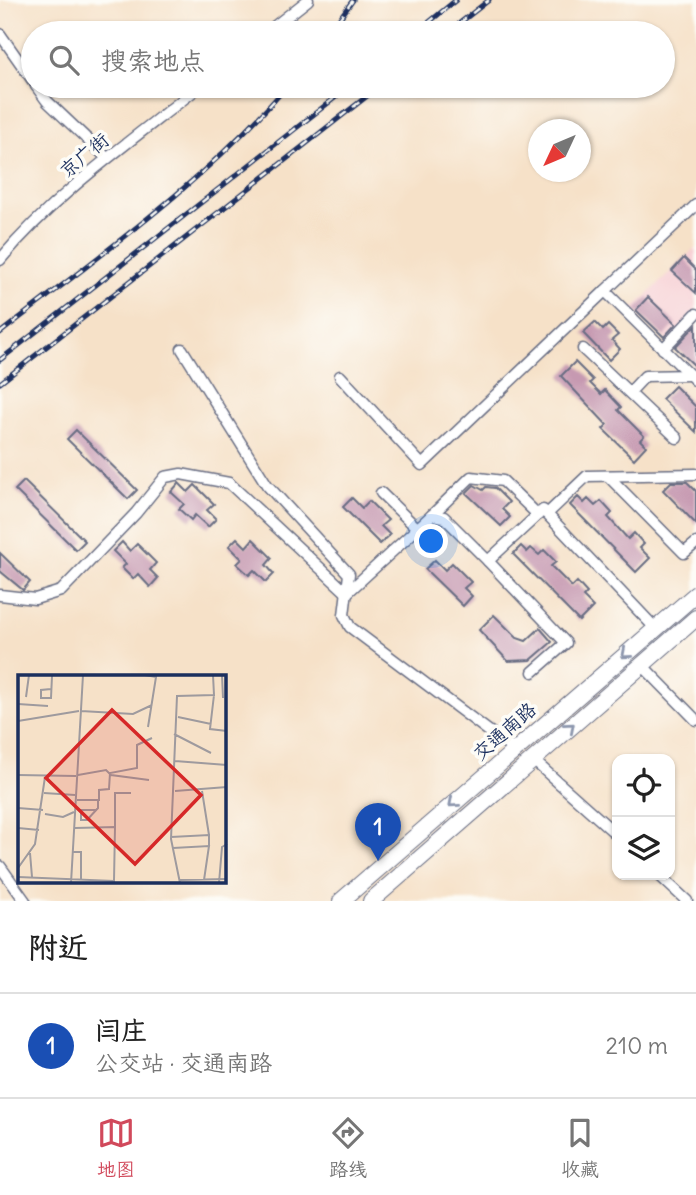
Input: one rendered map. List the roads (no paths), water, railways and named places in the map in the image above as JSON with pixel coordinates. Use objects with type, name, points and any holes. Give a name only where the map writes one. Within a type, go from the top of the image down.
[{"type":"main road","name":"交通南路","points":[[341,901],[696,594]]},
{"type":"main road","name":"交通南路","points":[[371,901],[696,618]]},
{"type":"main road","points":[[514,750],[532,759]]},
{"type":"street","points":[[281,21],[308,0]]},
{"type":"street","points":[[0,34],[21,64]]},
{"type":"street","points":[[45,98],[107,158]]},
{"type":"street","name":"京广街","points":[[0,260],[28,227],[107,158],[184,98]]},
{"type":"street","points":[[340,376],[422,465],[696,205]]},
{"type":"street","points":[[605,291],[693,378]]},
{"type":"street","points":[[663,349],[696,314]]},
{"type":"street","points":[[182,349],[267,485],[349,574],[344,615],[350,627],[514,750]]},
{"type":"street","points":[[583,349],[677,438]]},
{"type":"street","points":[[630,391],[645,376],[693,378]]},
{"type":"street","points":[[0,595],[35,599],[61,591],[136,513],[165,477],[181,474],[229,483],[347,593]]},
{"type":"street","points":[[488,561],[587,476],[696,474]]},
{"type":"street","points":[[608,476],[684,553],[696,543]]},
{"type":"street","points":[[347,593],[471,477],[503,481],[543,514],[656,629]]},
{"type":"street","points":[[381,493],[417,528]]},
{"type":"street","points":[[432,515],[444,517],[566,643],[533,672]]},
{"type":"street","points":[[642,665],[696,720]]},
{"type":"street","points":[[532,759],[612,831]]},
{"type":"street","points":[[0,866],[24,901]]},
{"type":"street","points":[[664,880],[687,901]]},
{"type":"railway","points":[[338,21],[353,0]]},
{"type":"railway","points":[[431,21],[456,0]]},
{"type":"railway","points":[[462,21],[489,0]]},
{"type":"railway","points":[[0,333],[150,217],[221,154],[276,98]]},
{"type":"railway","points":[[0,360],[335,98]]},
{"type":"railway","points":[[0,383],[365,98]]},
{"type":"place","name":"闫庄","points":[[378,861]]}]
